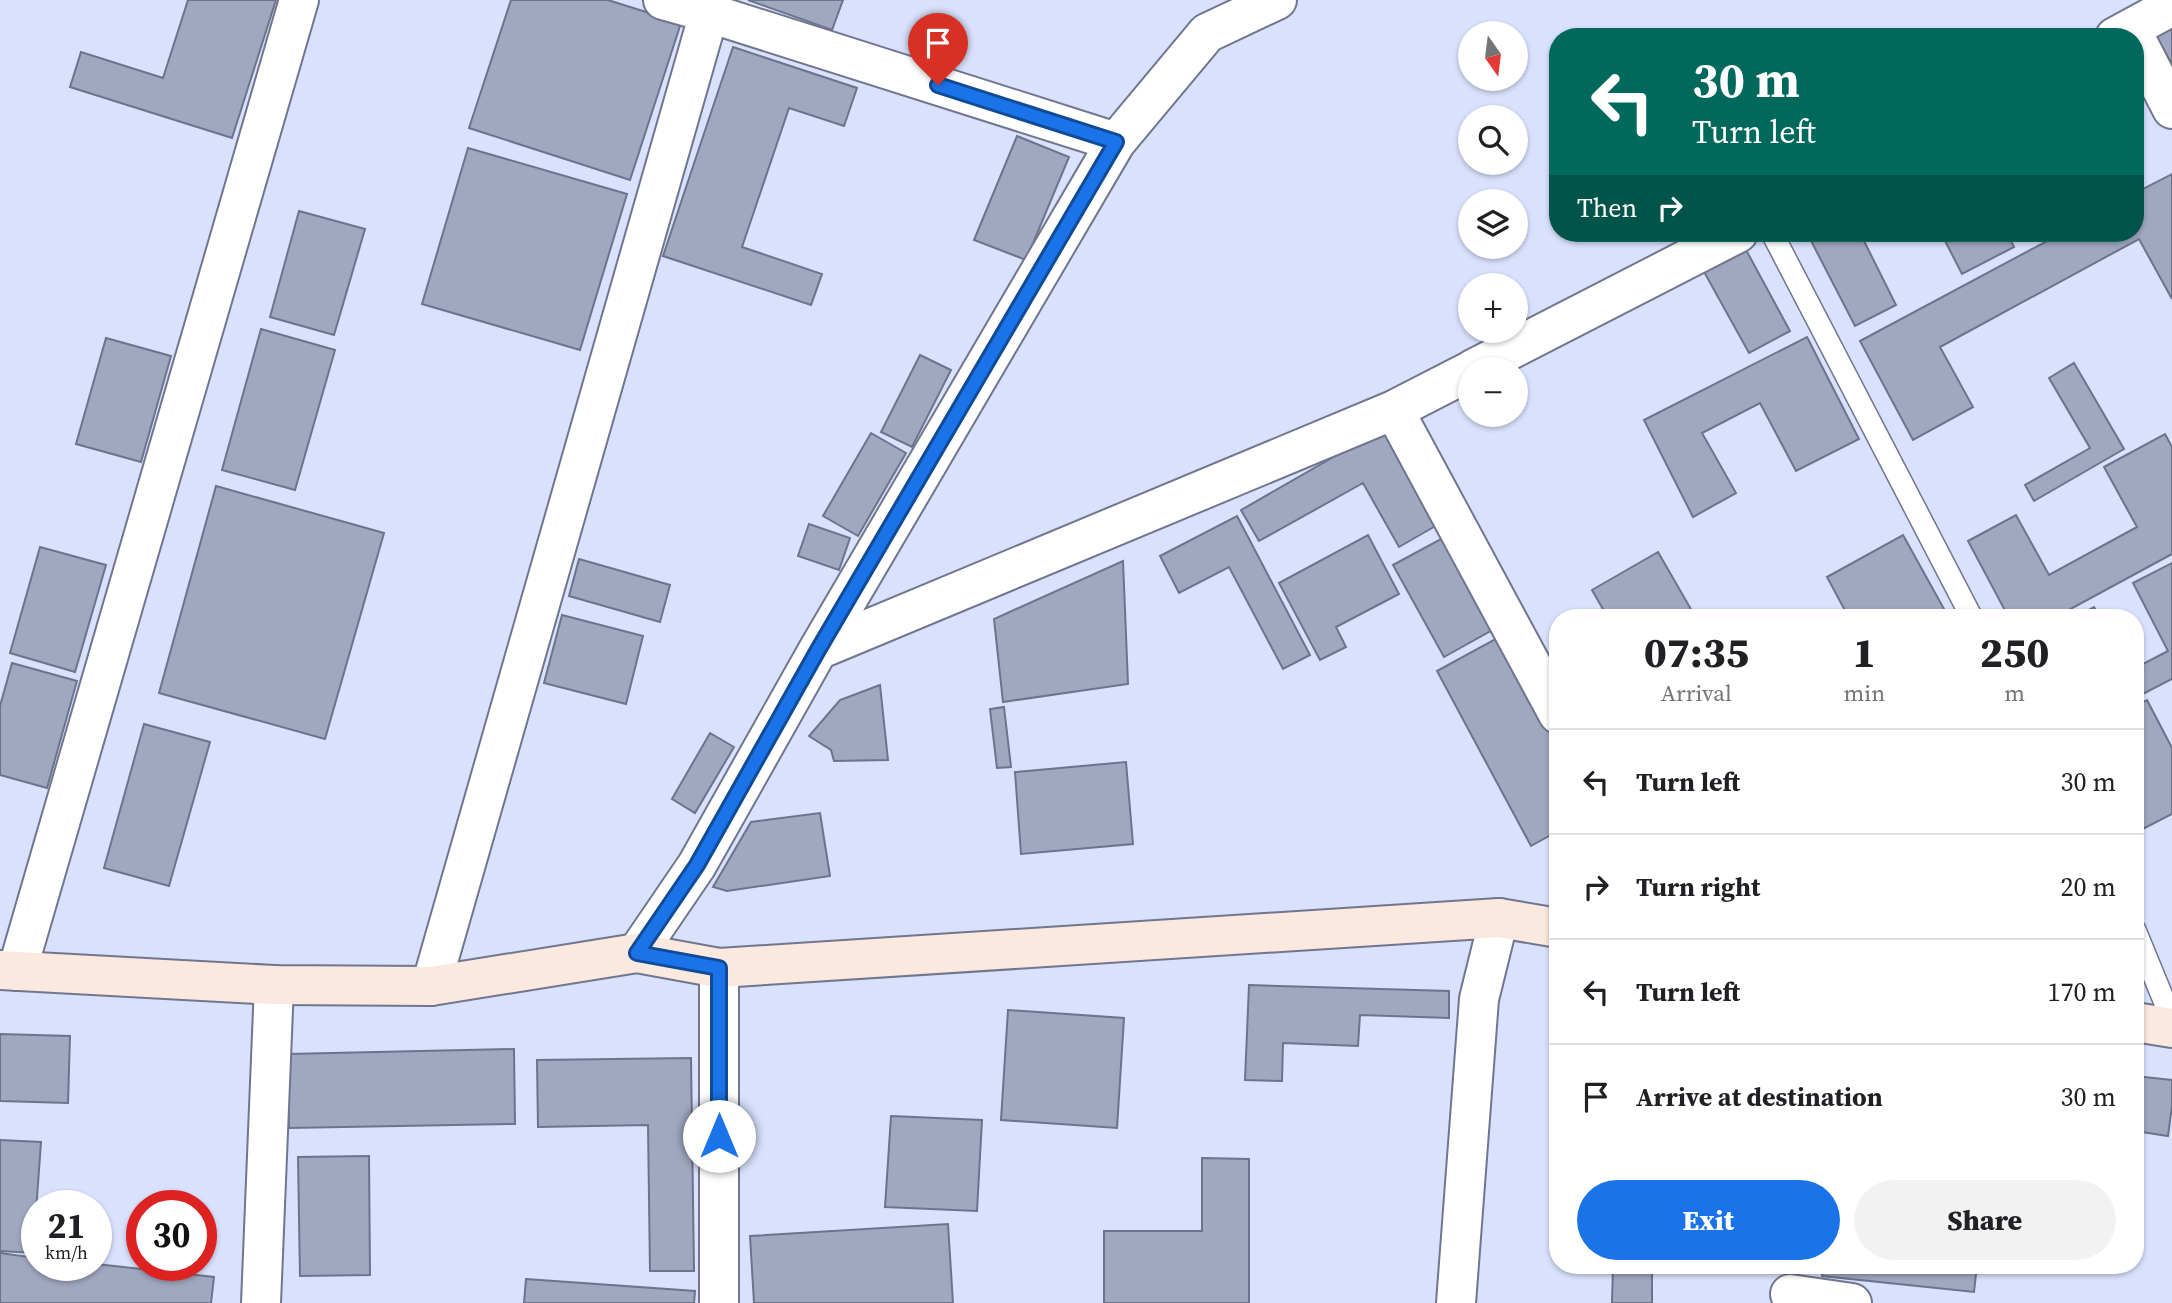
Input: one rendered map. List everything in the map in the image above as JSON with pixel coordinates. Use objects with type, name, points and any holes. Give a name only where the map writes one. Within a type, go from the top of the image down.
[{"type":"street","points":[[299,0],[8,971],[274,985],[431,986],[637,953],[719,968],[1499,918],[1549,926]]},
{"type":"street","points":[[663,0],[1116,142]]},
{"type":"street","points":[[637,953],[697,865],[818,650],[1116,142],[1213,17],[1278,0]]},
{"type":"street","points":[[2139,28],[2172,6]]},
{"type":"street","points":[[431,986],[709,13]]},
{"type":"street","points":[[2144,61],[2172,110]]},
{"type":"street","points":[[1497,357],[1721,242]]},
{"type":"street","points":[[818,650],[1395,410],[1458,377]]},
{"type":"street","points":[[1395,410],[1549,697]]},
{"type":"street","points":[[1456,1303],[1479,999],[1499,918]]},
{"type":"street","points":[[719,968],[719,1303]]},
{"type":"street","points":[[261,1303],[274,985]]},
{"type":"street","points":[[2144,1023],[2172,1028]]},
{"type":"street","points":[[1791,1288],[1852,1303]]},
{"type":"lane","points":[[1777,242],[1967,609]]},
{"type":"lane","points":[[2144,952],[2172,1020]]},
{"type":"building","points":[[188,0],[276,0],[232,138],[70,87],[81,52],[163,78]]},
{"type":"building","points":[[511,0],[608,0],[681,23],[630,180],[469,128]]},
{"type":"building","points":[[748,0],[843,0],[832,30]]},
{"type":"building","points":[[2172,25],[2172,64],[2155,35]]},
{"type":"building","points":[[733,47],[857,88],[844,126],[789,108],[742,247],[822,274],[811,305],[663,256]]},
{"type":"building","points":[[1017,136],[1069,157],[1026,260],[974,240]]},
{"type":"building","points":[[468,148],[627,194],[580,350],[422,304]]},
{"type":"building","points":[[2172,174],[2172,299],[2141,242],[2144,242],[2144,188]]},
{"type":"building","points":[[299,211],[365,229],[334,335],[270,317]]},
{"type":"building","points":[[1812,242],[1864,242],[1896,305],[1855,326]]},
{"type":"building","points":[[1946,242],[2012,242],[2014,247],[1962,274]]},
{"type":"building","points":[[2045,242],[2133,242],[1940,347],[1973,407],[1913,440],[1860,341]]},
{"type":"building","points":[[1745,248],[1790,331],[1749,353],[1703,270]]},
{"type":"building","points":[[261,329],[335,350],[295,490],[222,470]]},
{"type":"building","points":[[1807,337],[1859,439],[1796,471],[1760,403],[1702,433],[1736,493],[1693,517],[1644,420]]},
{"type":"building","points":[[106,338],[171,356],[141,462],[76,444]]},
{"type":"building","points":[[920,355],[951,370],[912,447],[881,432]]},
{"type":"building","points":[[2074,363],[2124,449],[2034,501],[2025,485],[2090,448],[2049,378]]},
{"type":"building","points":[[1384,428],[1439,524],[1399,547],[1363,483],[1259,541],[1241,510]]},
{"type":"building","points":[[871,433],[906,453],[858,536],[823,516]]},
{"type":"building","points":[[2165,434],[2172,447],[2172,554],[2071,609],[2004,609],[1968,541],[2016,515],[2049,575],[2137,527],[2104,467]]},
{"type":"building","points":[[216,486],[384,533],[325,739],[159,693]]},
{"type":"building","points":[[1237,516],[1310,655],[1283,669],[1229,567],[1179,593],[1160,556]]},
{"type":"building","points":[[809,524],[850,538],[839,570],[798,556]]},
{"type":"building","points":[[1452,533],[1503,624],[1444,657],[1393,565]]},
{"type":"building","points":[[1368,535],[1399,594],[1336,627],[1346,647],[1320,660],[1279,583]]},
{"type":"building","points":[[1903,535],[1944,609],[1844,609],[1827,577]]},
{"type":"building","points":[[40,547],[106,565],[75,672],[10,653]]},
{"type":"building","points":[[1658,552],[1691,609],[1603,609],[1592,590]]},
{"type":"building","points":[[579,559],[670,585],[660,622],[569,596]]},
{"type":"building","points":[[1123,561],[1128,684],[1003,702],[994,619]]},
{"type":"building","points":[[2172,563],[2172,679],[2144,693],[2144,663],[2168,651],[2133,583]]},
{"type":"building","points":[[562,615],[643,636],[626,704],[544,683]]},
{"type":"building","points":[[1501,636],[1549,724],[1549,836],[1531,846],[1437,671]]},
{"type":"building","points":[[12,663],[77,681],[47,788],[0,775],[0,706]]},
{"type":"building","points":[[880,685],[888,760],[834,761],[831,750],[809,736],[840,700]]},
{"type":"building","points":[[2147,700],[2172,748],[2172,814],[2144,828],[2144,702]]},
{"type":"building","points":[[1004,707],[1011,767],[997,768],[990,709]]},
{"type":"building","points":[[144,724],[210,742],[169,886],[104,868]]},
{"type":"building","points":[[710,733],[734,747],[695,813],[672,799]]},
{"type":"building","points":[[1126,762],[1133,844],[1021,854],[1015,772]]},
{"type":"building","points":[[820,813],[830,876],[727,891],[713,887],[751,822]]},
{"type":"building","points":[[1249,985],[1449,991],[1449,1018],[1360,1015],[1358,1046],[1283,1043],[1282,1081],[1245,1080]]},
{"type":"building","points":[[1008,1010],[1124,1018],[1117,1128],[1001,1120]]},
{"type":"building","points":[[0,1034],[70,1036],[68,1103],[0,1101]]},
{"type":"building","points":[[514,1049],[515,1124],[289,1128],[288,1054]]},
{"type":"building","points":[[691,1058],[694,1271],[650,1271],[648,1125],[538,1127],[537,1060]]},
{"type":"building","points":[[2144,1077],[2172,1080],[2168,1136],[2144,1132]]},
{"type":"building","points":[[891,1116],[982,1120],[977,1211],[885,1207]]},
{"type":"building","points":[[0,1140],[41,1142],[38,1190],[21,1190],[21,1252],[0,1251]]},
{"type":"building","points":[[369,1156],[370,1275],[300,1276],[298,1157]]},
{"type":"building","points":[[1202,1158],[1249,1159],[1249,1303],[1104,1303],[1104,1231],[1202,1231]]},
{"type":"building","points":[[948,1224],[953,1303],[754,1303],[750,1236]]},
{"type":"building","points":[[0,1253],[21,1256],[21,1281],[112,1281],[112,1266],[126,1267],[126,1281],[214,1281],[211,1303],[0,1303]]},
{"type":"building","points":[[1613,1274],[1652,1274],[1652,1303],[1612,1303]]},
{"type":"building","points":[[1822,1274],[1976,1274],[1974,1292]]},
{"type":"building","points":[[526,1279],[695,1291],[694,1303],[524,1303]]},
{"type":"route","points":[[719,1136],[719,968],[637,953],[697,865],[818,650],[1116,142],[938,85]]}]
